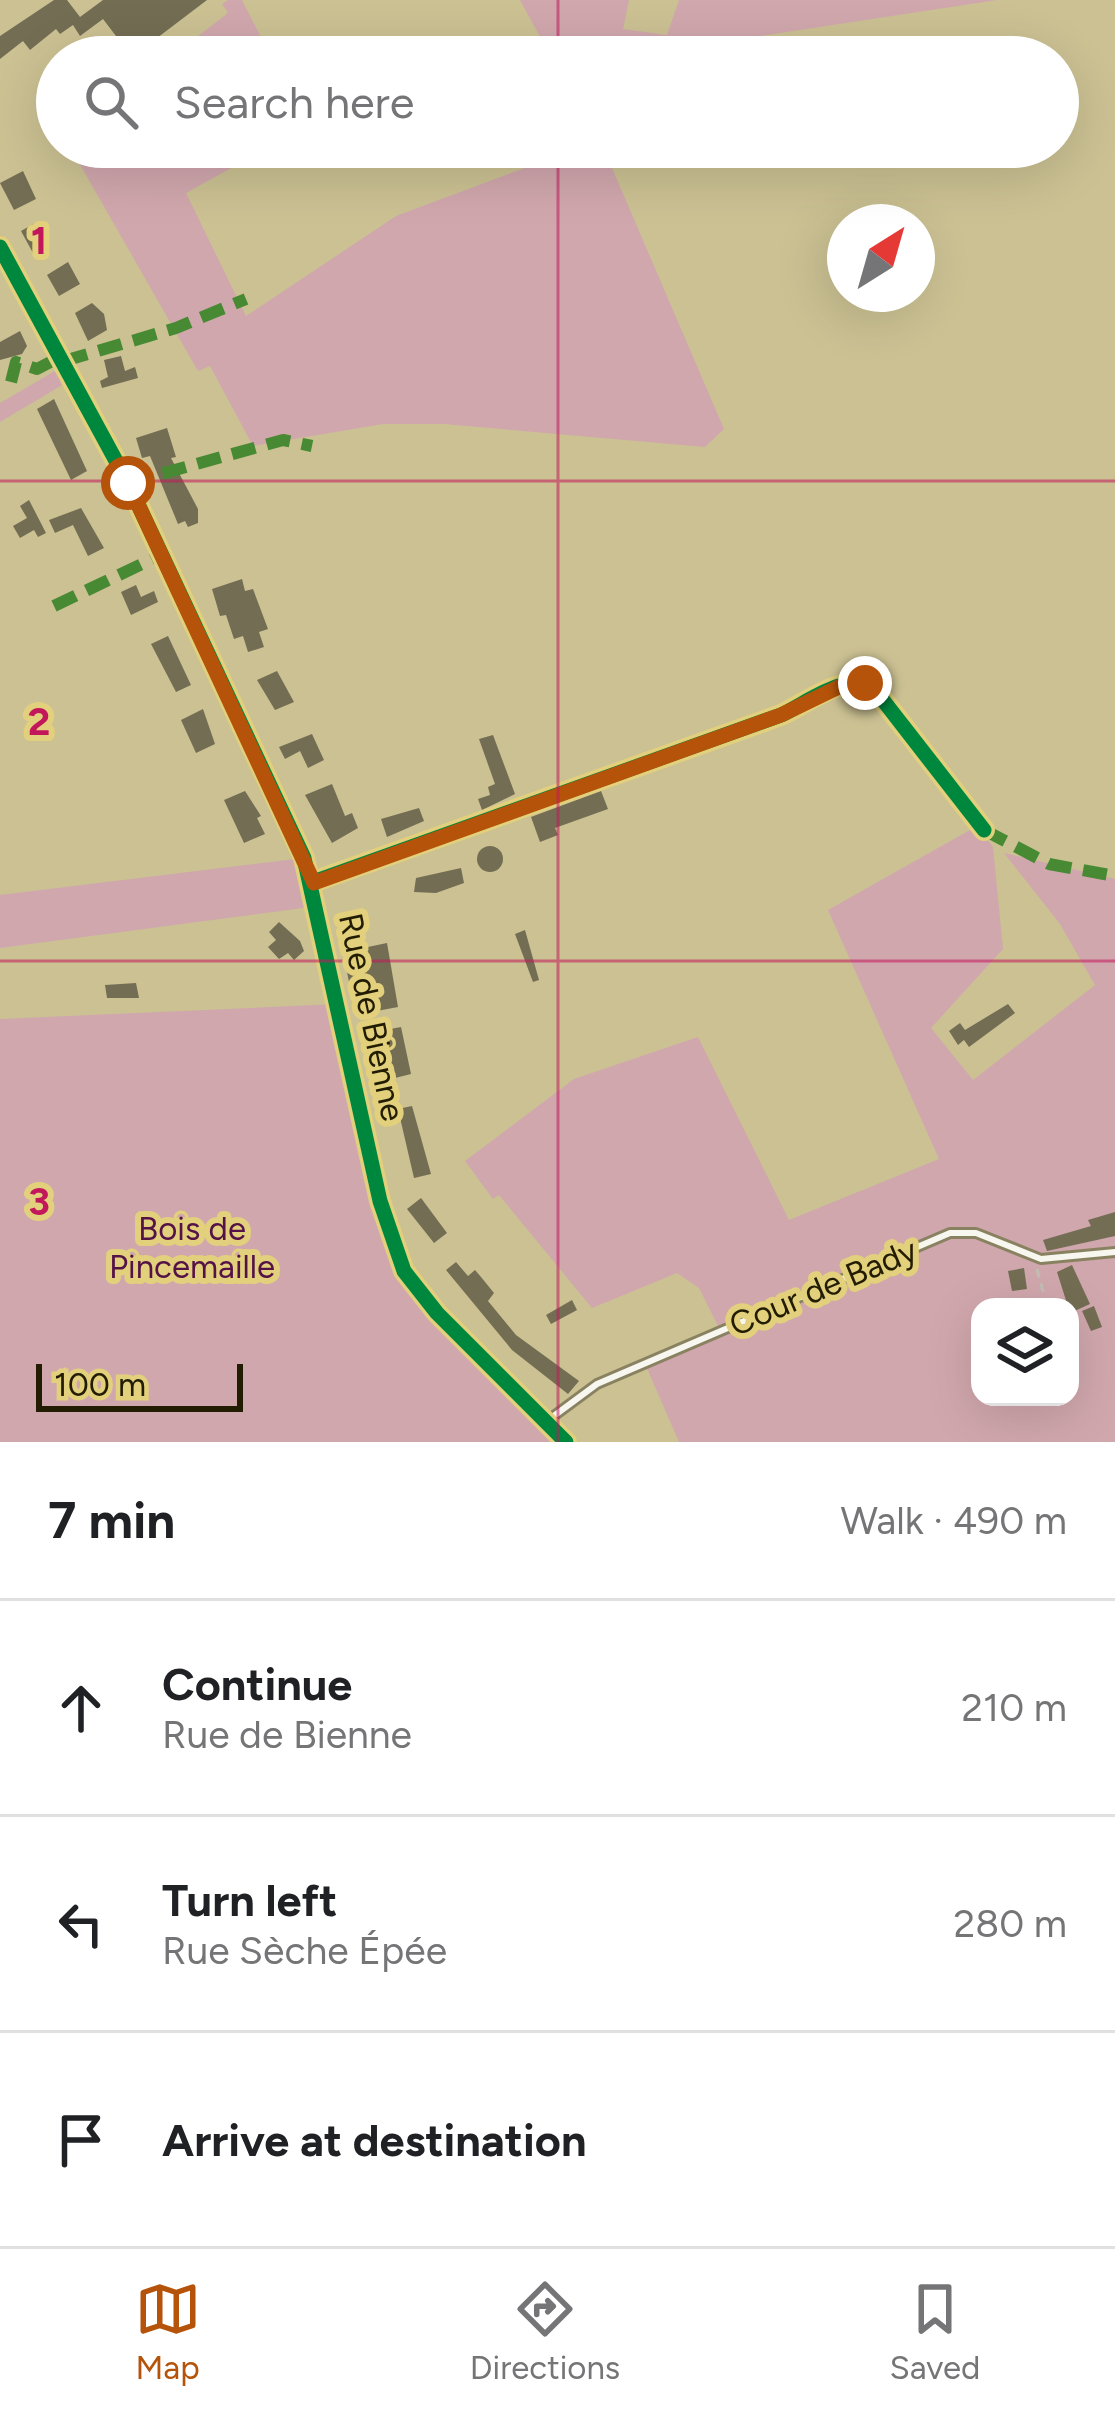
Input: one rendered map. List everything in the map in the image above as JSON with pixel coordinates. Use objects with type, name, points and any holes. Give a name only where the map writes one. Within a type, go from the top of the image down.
[{"type":"street","name":"Rue de Bienne","points":[[0,247],[128,483],[314,883],[380,1201],[404,1271],[437,1313],[566,1442]]},
{"type":"street","points":[[314,883],[781,715],[849,682],[865,683],[879,695],[984,830]]},
{"type":"lane","name":"Cour de Bady","points":[[548,1421],[597,1384],[950,1233],[976,1233],[1034,1256],[1115,1252]]},
{"type":"path","points":[[1034,1256],[1045,1298]]},
{"type":"green space","points":[[242,0],[260,36],[198,36],[228,13],[222,4]]},
{"type":"green space","points":[[520,0],[629,0],[623,29],[667,35],[679,0],[997,0],[761,36],[540,36]]},
{"type":"green space","points":[[82,168],[231,168],[186,193],[246,316],[396,216],[525,168],[612,168],[724,429],[705,447],[444,424],[383,424],[253,446],[210,366],[198,371]]},
{"type":"green space","points":[[67,364],[74,378],[0,422],[0,403]]},
{"type":"green space","points":[[977,826],[993,847],[1003,949],[931,1028],[973,1080],[1095,985],[1060,924],[1004,853],[1115,879],[1115,1442],[679,1442],[646,1366],[722,1334],[699,1288],[677,1273],[592,1308],[499,1195],[493,1199],[465,1161],[574,1079],[698,1037],[789,1220],[939,1159],[828,910]]},
{"type":"green space","points":[[304,858],[318,906],[0,948],[0,895]]},
{"type":"green space","name":"Bois de Pincemaille","points":[[338,1004],[404,1271],[566,1442],[0,1442],[0,1019]]},
{"type":"building","points":[[54,0],[67,0],[80,17],[103,0],[207,0],[160,36],[116,36],[103,19],[80,36],[73,25],[60,34],[56,29],[47,36],[36,36],[36,45],[30,50],[23,41],[0,59],[0,36]]},
{"type":"building","points":[[23,171],[36,199],[14,210],[0,183]]},
{"type":"building","points":[[37,222],[46,239],[33,253],[21,231]]},
{"type":"building","points":[[68,262],[80,284],[59,296],[47,275]]},
{"type":"building","points":[[92,303],[104,314],[107,330],[88,341],[75,313]]},
{"type":"building","points":[[20,331],[27,346],[22,354],[0,360],[0,342]]},
{"type":"building","points":[[121,356],[125,371],[135,367],[138,378],[102,388],[100,381],[108,377],[104,360]]},
{"type":"building","points":[[54,399],[87,471],[71,480],[37,409]]},
{"type":"building","points":[[167,428],[176,457],[171,458],[198,509],[198,523],[188,527],[185,521],[178,524],[150,456],[142,458],[136,438]]},
{"type":"building","points":[[29,500],[46,533],[38,537],[34,530],[20,538],[13,526],[27,518],[20,506]]},
{"type":"building","points":[[81,508],[104,548],[88,556],[73,525],[55,533],[49,520]]},
{"type":"building","points":[[242,579],[245,591],[253,589],[268,629],[259,632],[264,647],[248,652],[243,636],[234,639],[226,615],[220,616],[212,589]]},
{"type":"building","points":[[136,585],[141,597],[154,591],[158,602],[131,615],[121,592]]},
{"type":"building","points":[[168,636],[191,685],[176,692],[151,644]]},
{"type":"building","points":[[277,671],[294,702],[275,710],[257,680]]},
{"type":"building","points":[[203,709],[215,744],[196,753],[181,720]]},
{"type":"building","points":[[312,734],[324,760],[308,768],[300,751],[285,759],[279,747]]},
{"type":"building","points":[[493,735],[515,794],[482,810],[478,799],[490,795],[488,787],[495,784],[479,739]]},
{"type":"building","points":[[332,784],[345,816],[352,813],[358,828],[332,843],[305,795]]},
{"type":"building","points":[[245,791],[261,816],[257,818],[265,834],[244,843],[224,800]]},
{"type":"building","points":[[601,791],[608,809],[555,828],[558,835],[540,842],[531,817]]},
{"type":"building","points":[[419,808],[424,821],[387,837],[381,819]]},
{"type":"building","points":[[490,846],[503,859],[490,872],[477,859]]},
{"type":"building","points":[[461,868],[464,883],[436,893],[414,892],[416,878]]},
{"type":"building","points":[[279,922],[304,951],[294,960],[288,953],[279,959],[268,947],[276,940],[269,932]]},
{"type":"building","points":[[525,930],[539,980],[533,982],[515,934]]},
{"type":"building","points":[[360,932],[363,948],[387,943],[398,1007],[366,1013],[359,980],[349,982],[340,936]]},
{"type":"building","points":[[136,983],[139,998],[107,998],[105,985]]},
{"type":"building","points":[[1008,1004],[1015,1013],[969,1047],[964,1040],[958,1045],[949,1031],[960,1023],[965,1030]]},
{"type":"building","points":[[401,1027],[411,1074],[391,1079],[385,1030]]},
{"type":"building","points":[[412,1106],[431,1174],[414,1178],[398,1109]]},
{"type":"building","points":[[421,1198],[447,1233],[434,1243],[407,1209]]},
{"type":"building","points":[[1115,1212],[1115,1236],[1047,1251],[1043,1240],[1091,1226],[1088,1220]]},
{"type":"building","points":[[456,1262],[468,1276],[475,1270],[481,1277],[494,1293],[488,1301],[516,1335],[579,1381],[568,1394],[512,1350],[446,1270]]},
{"type":"building","points":[[1072,1265],[1090,1304],[1079,1309],[1079,1298],[1065,1298],[1057,1272]]},
{"type":"building","points":[[1024,1268],[1027,1289],[1012,1291],[1008,1271]]},
{"type":"building","points":[[572,1300],[577,1310],[551,1324],[546,1315]]},
{"type":"building","points":[[1094,1306],[1102,1327],[1091,1331],[1082,1311]]},
{"type":"marked path","points":[[64,361],[176,328],[246,299]]},
{"type":"marked path","points":[[11,382],[16,362],[37,369],[62,356]]},
{"type":"marked path","points":[[128,483],[283,440],[312,446]]},
{"type":"marked path","points":[[54,606],[163,554]]},
{"type":"marked path","points":[[984,830],[1049,864],[1115,876]]},
{"type":"cycle path","points":[[0,247],[128,483],[304,858],[380,1201],[404,1271],[437,1313],[566,1442]]},
{"type":"cycle path","points":[[313,882],[781,715],[831,689],[856,684],[879,695],[984,830]]},
{"type":"route","points":[[128,483],[314,883],[781,715],[849,682],[865,683]]}]
